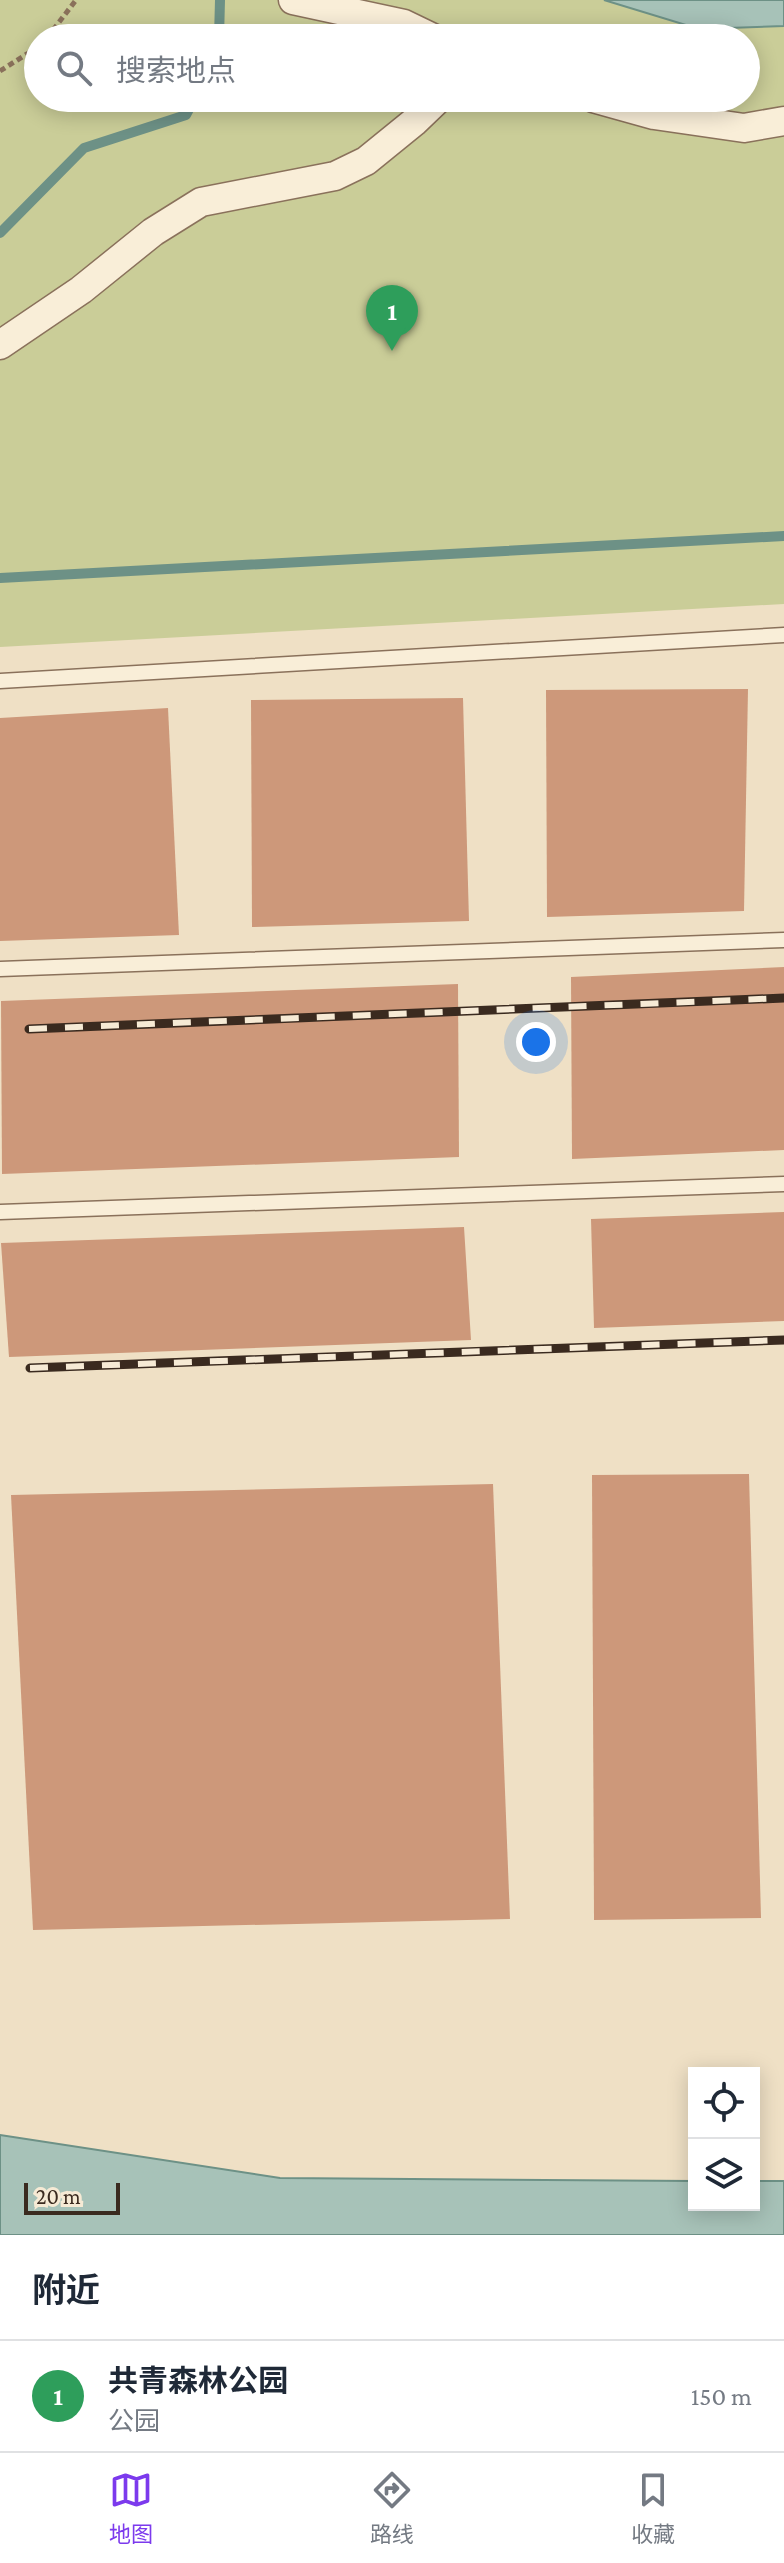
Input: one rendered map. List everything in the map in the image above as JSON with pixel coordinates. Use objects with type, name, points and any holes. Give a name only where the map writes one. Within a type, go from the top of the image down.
[{"type":"street","points":[[299,1],[404,24]]},
{"type":"street","points":[[0,345],[81,290],[153,232],[201,202],[335,176],[366,161],[424,112]]},
{"type":"street","points":[[643,112],[744,128],[784,121]]},
{"type":"lane","points":[[0,681],[784,635]]},
{"type":"lane","points":[[0,969],[784,940]]},
{"type":"lane","points":[[0,1212],[784,1184]]},
{"type":"path","points":[[58,24],[76,0]]},
{"type":"path","points":[[0,71],[24,56]]},
{"type":"green space","points":[[0,0],[784,0],[784,604],[0,647]]},
{"type":"shaded area","points":[[604,0],[784,0],[784,26],[683,24]]},
{"type":"shaded area","points":[[0,2135],[280,2178],[688,2181],[688,2211],[760,2211],[760,2181],[784,2181],[784,2235],[0,2235]]},
{"type":"building","points":[[748,689],[744,911],[547,917],[546,690]]},
{"type":"building","points":[[463,698],[469,921],[252,927],[251,700]]},
{"type":"building","points":[[168,708],[179,935],[0,941],[0,718]]},
{"type":"building","points":[[784,967],[784,1150],[572,1159],[571,977]]},
{"type":"building","points":[[458,984],[459,1157],[2,1174],[1,1001]]},
{"type":"building","points":[[784,1212],[784,1321],[594,1328],[591,1219]]},
{"type":"building","points":[[464,1227],[471,1340],[9,1357],[1,1243]]},
{"type":"building","points":[[749,1474],[761,1918],[594,1920],[592,1475]]},
{"type":"building","points":[[493,1484],[510,1919],[33,1930],[11,1495]]},
{"type":"waterway","points":[[219,24],[220,0]]},
{"type":"waterway","points":[[0,233],[84,148],[188,112]]},
{"type":"waterway","points":[[0,578],[784,536]]},
{"type":"railway","points":[[29,1029],[784,998]]},
{"type":"railway","points":[[30,1368],[784,1340]]},
{"type":"place","name":"共青森林公园","points":[[392,351]]}]
